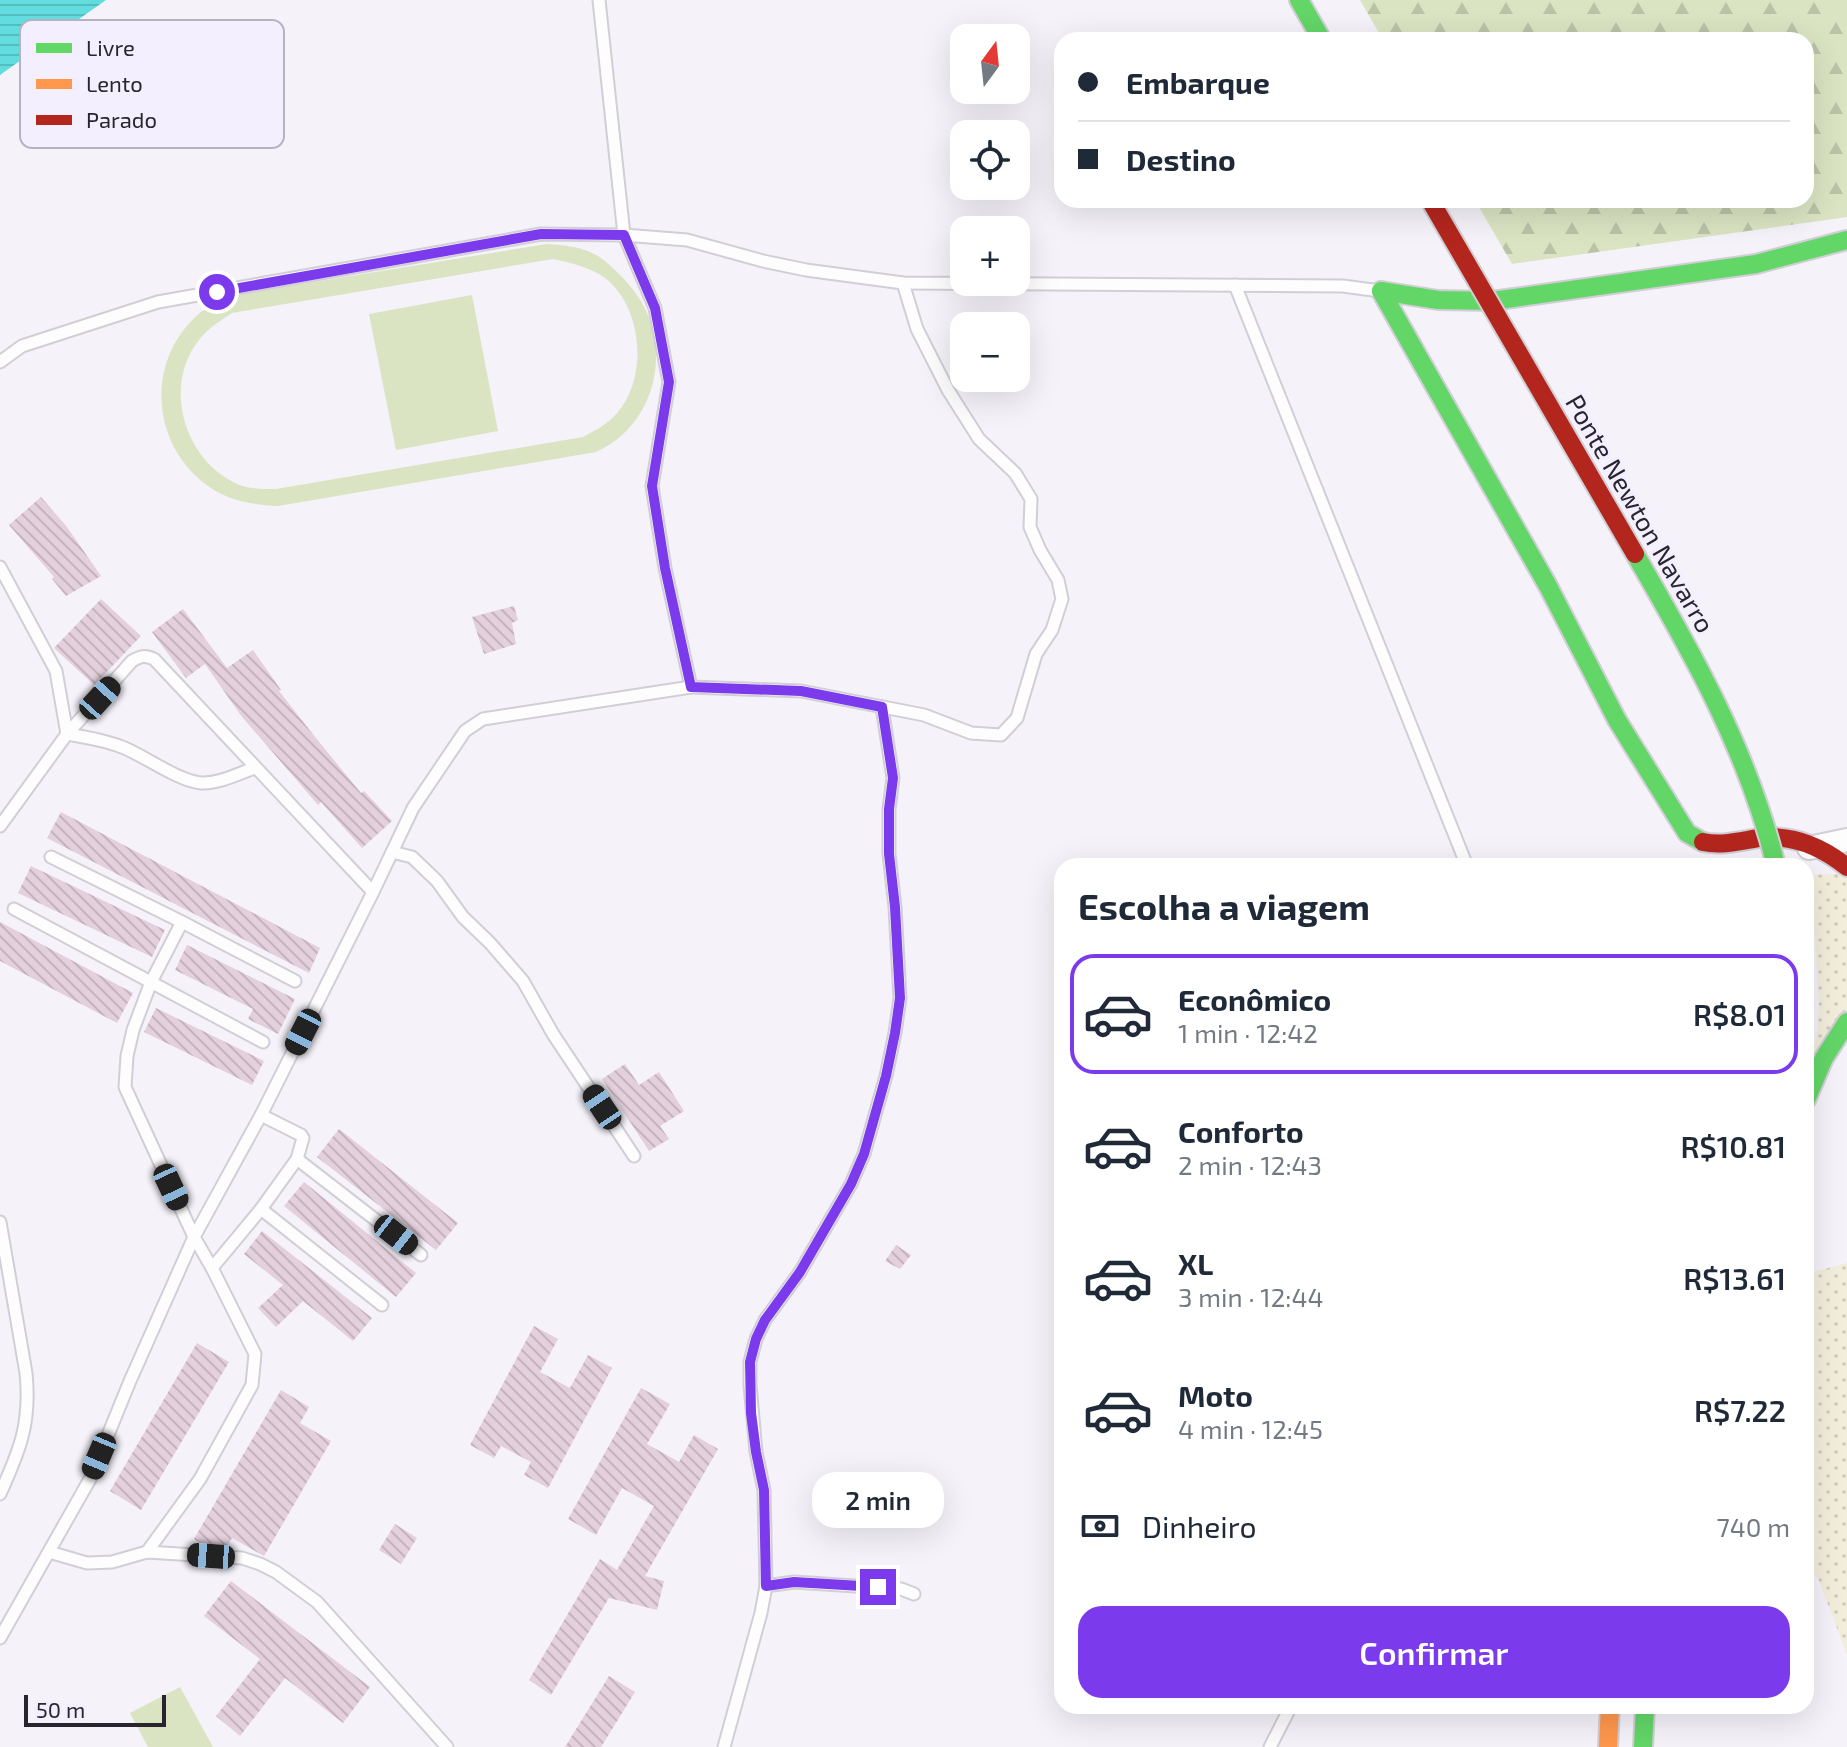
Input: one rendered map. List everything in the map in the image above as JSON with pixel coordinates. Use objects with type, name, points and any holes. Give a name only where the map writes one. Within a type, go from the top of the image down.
[{"type":"main road","points":[[1299,0],[1317,32]]},
{"type":"main road","points":[[1314,0],[1332,32]]},
{"type":"main road","name":"Ponte Newton Navarro","points":[[1419,208],[1619,555],[1697,699],[1720,746],[1744,810],[1757,858]]},
{"type":"main road","name":"Ponte Newton Navarro","points":[[1435,208],[1720,706],[1753,783],[1774,858]]},
{"type":"main road","points":[[1381,291],[1438,300],[1492,301],[1756,264],[1847,240]]},
{"type":"main road","points":[[1381,291],[1548,586],[1617,720],[1687,833],[1697,840],[1713,843],[1775,837],[1814,847],[1847,867]]},
{"type":"main road","points":[[1814,1081],[1824,1058],[1847,1022]]},
{"type":"main road","points":[[1608,1747],[1610,1714]]},
{"type":"main road","points":[[1643,1747],[1645,1714]]},
{"type":"street","points":[[1778,858],[1847,840]]},
{"type":"street","points":[[1824,1058],[1847,1004]]},
{"type":"street","points":[[1652,1747],[1655,1714]]},
{"type":"lane","points":[[599,0],[624,235],[655,308],[669,382],[652,486],[665,568],[691,687]]},
{"type":"lane","points":[[0,362],[22,346],[158,302],[541,234],[624,235],[687,240],[806,270],[903,283],[1343,286],[1381,291]]},
{"type":"lane","points":[[0,1638],[90,1479],[194,1237],[261,1115],[413,808],[465,731],[483,719],[691,687],[801,691],[924,715],[971,733],[1001,735],[1017,718],[1036,654],[1052,630],[1062,599],[1058,580],[1030,527],[1031,499],[1015,473],[979,439],[948,390],[917,329],[903,283]]},
{"type":"lane","points":[[1235,285],[1464,858]]},
{"type":"lane","points":[[0,567],[56,671],[67,734]]},
{"type":"lane","points":[[0,826],[67,734],[132,661],[147,656],[154,659],[373,892]]},
{"type":"lane","points":[[724,1747],[766,1586],[764,1490],[750,1399],[750,1362],[765,1320],[800,1272],[851,1184],[864,1154],[886,1076],[897,1021],[900,998],[889,854],[893,778],[882,707]]},
{"type":"lane","points":[[67,734],[96,738],[121,747],[187,779],[203,783],[255,768]]},
{"type":"lane","points":[[392,852],[412,857],[437,881],[463,917],[523,981],[553,1034],[634,1156]]},
{"type":"lane","points":[[51,857],[295,981]]},
{"type":"lane","points":[[14,909],[263,1042]]},
{"type":"lane","points":[[147,1552],[200,1479],[252,1385],[255,1354],[194,1237],[125,1087],[133,1030],[151,982],[182,922]]},
{"type":"lane","points":[[212,1268],[297,1159],[303,1138],[301,1135],[261,1115]]},
{"type":"lane","points":[[297,1159],[421,1255]]},
{"type":"lane","points":[[261,1209],[382,1305]]},
{"type":"lane","points":[[0,1222],[29,1396],[25,1432],[0,1494]]},
{"type":"lane","points":[[49,1552],[87,1563],[112,1562],[147,1552],[242,1558],[260,1564],[317,1602],[447,1747]]},
{"type":"lane","points":[[766,1586],[806,1583],[901,1589],[914,1594]]},
{"type":"lane","points":[[1270,1747],[1287,1714]]},
{"type":"green space","points":[[1360,0],[1847,0],[1847,217],[1512,264],[1480,208],[1814,208],[1814,32],[1378,32]]},
{"type":"green space","points":[[547,244],[574,247],[606,262],[639,299],[654,335],[654,375],[641,412],[629,428],[614,442],[596,452],[278,506],[245,502],[214,490],[193,473],[177,452],[166,429],[162,404],[163,379],[170,354],[182,332],[205,309],[234,295]],"holes":[[[553,259],[580,266],[605,278],[618,291],[634,324],[637,362],[628,397],[610,420],[583,437],[276,489],[246,487],[225,477],[208,463],[195,445],[181,403],[187,359],[199,340],[232,313]]]},
{"type":"green space","points":[[472,295],[498,431],[396,450],[369,314]]},
{"type":"green space","points":[[180,1687],[213,1747],[148,1747],[130,1713]]},
{"type":"sand","points":[[1814,875],[1847,877],[1847,1016],[1814,1069],[1819,1000]]},
{"type":"sand","points":[[1847,1263],[1847,1655],[1818,1578],[1814,1576],[1814,1272]]},
{"type":"water","points":[[0,0],[106,0],[78,20],[20,20],[20,61],[0,75]]},
{"type":"building","points":[[41,497],[67,527],[101,576],[66,596],[52,579],[54,577],[9,525]]},
{"type":"building","points":[[101,599],[141,636],[94,685],[54,648]]},
{"type":"building","points":[[514,606],[518,620],[512,623],[516,644],[484,654],[472,617]]},
{"type":"building","points":[[183,609],[227,668],[253,650],[279,691],[315,737],[361,793],[364,791],[392,821],[362,848],[321,802],[318,805],[242,717],[205,664],[186,678],[152,632]]},
{"type":"building","points":[[61,812],[320,948],[309,973],[47,838]]},
{"type":"building","points":[[31,866],[165,930],[152,957],[18,893]]},
{"type":"building","points":[[0,922],[133,993],[117,1023],[0,961]]},
{"type":"building","points":[[187,945],[295,999],[278,1034],[248,1019],[253,1009],[175,970]]},
{"type":"building","points":[[156,1008],[264,1061],[252,1085],[144,1032]]},
{"type":"building","points":[[625,1064],[639,1085],[659,1072],[684,1111],[660,1126],[669,1139],[649,1151],[602,1079]]},
{"type":"building","points":[[339,1129],[458,1223],[436,1250],[317,1157]]},
{"type":"building","points":[[304,1182],[416,1273],[396,1297],[284,1206]]},
{"type":"building","points":[[262,1231],[372,1318],[353,1341],[303,1301],[276,1327],[258,1308],[283,1285],[244,1254]]},
{"type":"building","points":[[896,1245],[911,1255],[900,1269],[885,1261]]},
{"type":"building","points":[[534,1326],[558,1339],[540,1372],[570,1388],[588,1355],[612,1368],[548,1488],[524,1475],[531,1462],[501,1446],[494,1458],[470,1445]]},
{"type":"building","points":[[197,1343],[229,1362],[141,1510],[110,1491]]},
{"type":"building","points":[[641,1388],[670,1404],[647,1444],[679,1462],[694,1435],[718,1449],[645,1576],[664,1581],[657,1610],[609,1598],[551,1695],[529,1680],[600,1559],[617,1570],[654,1506],[622,1488],[596,1535],[568,1519]]},
{"type":"building","points":[[281,1390],[309,1407],[300,1423],[331,1441],[264,1556],[232,1538],[226,1548],[207,1547],[194,1539]]},
{"type":"building","points":[[395,1524],[417,1538],[401,1564],[379,1550]]},
{"type":"building","points":[[231,1581],[370,1687],[343,1723],[285,1678],[240,1736],[216,1716],[260,1659],[204,1616]]},
{"type":"building","points":[[609,1676],[635,1692],[601,1747],[565,1747]]},
{"type":"traffic: fast","points":[[1299,0],[1317,32]]},
{"type":"traffic: fast","points":[[1381,291],[1438,300],[1492,301],[1756,264],[1847,240]]},
{"type":"traffic: fast","points":[[1381,291],[1548,586],[1617,720],[1687,833],[1703,842]]},
{"type":"traffic: fast","points":[[1635,554],[1678,629],[1735,744],[1765,824],[1774,858]]},
{"type":"traffic: fast","points":[[1814,1081],[1824,1058],[1847,1022]]},
{"type":"traffic: fast","points":[[1643,1747],[1645,1714]]},
{"type":"traffic: slow","points":[[1608,1747],[1610,1714]]},
{"type":"traffic: jam","points":[[1435,208],[1635,554]]},
{"type":"traffic: jam","points":[[1703,842],[1724,843],[1771,837],[1795,840],[1827,853],[1847,867]]},
{"type":"route","points":[[217,292],[541,234],[624,235],[655,308],[669,382],[652,486],[665,568],[691,687],[801,691],[882,707],[893,778],[889,854],[900,998],[895,1033],[864,1154],[851,1184],[800,1272],[765,1320],[750,1362],[751,1413],[764,1490],[766,1586],[794,1582],[878,1587]]}]
